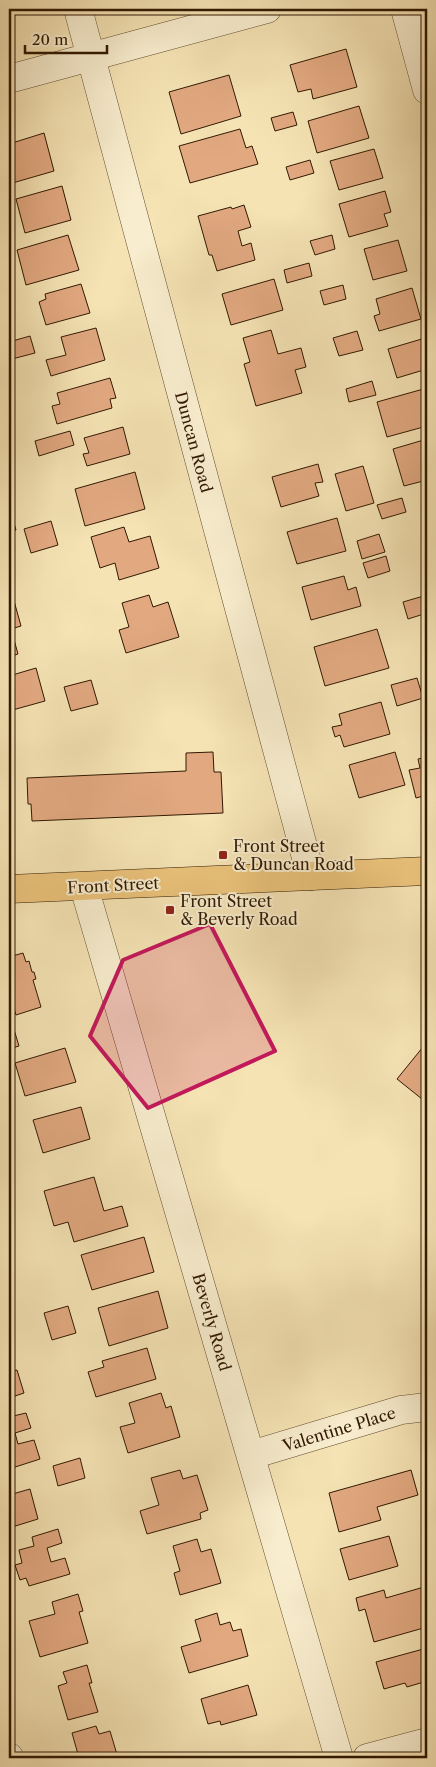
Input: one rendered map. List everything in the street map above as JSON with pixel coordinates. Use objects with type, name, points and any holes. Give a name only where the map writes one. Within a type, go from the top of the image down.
[{"type":"main road","name":"Front Street","points":[[9,890],[427,871]]},
{"type":"street","name":"Duncan Road","points":[[78,9],[311,876]]},
{"type":"street","points":[[9,78],[267,9]]},
{"type":"street","points":[[405,9],[427,90]]},
{"type":"street","name":"Beverly Road","points":[[84,887],[339,1758]]},
{"type":"street","name":"Valentine Place","points":[[251,1455],[402,1410],[427,1407]]},
{"type":"street","points":[[367,1758],[427,1742]]},
{"type":"highlighted area","points":[[210,924],[275,1051],[148,1108],[90,1036],[123,960]]},
{"type":"building","points":[[346,49],[357,87],[313,99],[311,89],[298,92],[290,65]]},
{"type":"building","points":[[229,75],[241,116],[181,134],[169,92]]},
{"type":"building","points":[[359,106],[369,138],[317,153],[308,121]]},
{"type":"building","points":[[293,112],[297,125],[275,131],[271,118]]},
{"type":"building","points":[[240,129],[246,148],[252,146],[258,164],[190,183],[179,146]]},
{"type":"building","points":[[44,133],[54,171],[9,184],[9,144]]},
{"type":"building","points":[[374,149],[383,178],[339,190],[330,161]]},
{"type":"building","points":[[310,160],[314,173],[290,180],[286,167]]},
{"type":"building","points":[[62,186],[71,220],[25,233],[16,199]]},
{"type":"building","points":[[385,191],[391,212],[384,214],[388,226],[349,237],[339,204]]},
{"type":"building","points":[[244,205],[251,227],[238,231],[242,246],[251,243],[255,260],[217,271],[212,255],[209,255],[198,216]]},
{"type":"building","points":[[68,235],[79,270],[26,285],[17,250]]},
{"type":"building","points":[[332,235],[335,249],[315,255],[310,241]]},
{"type":"building","points":[[398,240],[407,271],[373,280],[364,249]]},
{"type":"building","points":[[309,263],[312,276],[287,283],[284,270]]},
{"type":"building","points":[[274,279],[283,310],[231,325],[222,294]]},
{"type":"building","points":[[81,284],[90,313],[46,325],[39,302],[46,299],[45,294]]},
{"type":"building","points":[[343,285],[346,299],[324,305],[320,291]]},
{"type":"building","points":[[412,288],[421,319],[379,331],[374,316],[380,314],[376,299]]},
{"type":"building","points":[[96,328],[105,360],[51,376],[46,360],[66,355],[61,337]]},
{"type":"building","points":[[271,330],[278,354],[301,348],[306,367],[295,370],[302,393],[256,406],[244,364],[250,362],[243,338]]},
{"type":"building","points":[[357,331],[363,350],[339,356],[333,338]]},
{"type":"building","points":[[30,336],[35,353],[12,359],[9,342]]},
{"type":"building","points":[[425,338],[427,369],[397,378],[388,349]]},
{"type":"building","points":[[110,378],[116,398],[110,399],[112,408],[57,424],[52,406],[60,404],[57,393]]},
{"type":"building","points":[[372,381],[376,395],[349,402],[346,389]]},
{"type":"building","points":[[427,388],[427,426],[387,437],[377,402]]},
{"type":"building","points":[[123,427],[130,454],[87,466],[83,454],[89,453],[84,438]]},
{"type":"building","points":[[70,431],[74,445],[39,456],[35,441]]},
{"type":"building","points":[[427,439],[427,480],[404,486],[393,449]]},
{"type":"building","points":[[318,464],[323,482],[315,483],[319,496],[281,507],[272,477]]},
{"type":"building","points":[[363,466],[374,503],[346,511],[335,474]]},
{"type":"building","points":[[135,472],[145,509],[85,526],[75,489]]},
{"type":"building","points":[[402,498],[406,512],[382,519],[377,505]]},
{"type":"building","points":[[9,506],[16,530],[9,532]]},
{"type":"building","points":[[337,518],[346,551],[297,564],[287,532]]},
{"type":"building","points":[[51,521],[58,545],[31,553],[24,529]]},
{"type":"building","points":[[124,527],[129,542],[150,536],[159,568],[119,580],[115,563],[100,568],[91,537]]},
{"type":"building","points":[[379,534],[385,552],[362,559],[357,541]]},
{"type":"building","points":[[386,556],[390,571],[368,578],[363,563]]},
{"type":"building","points":[[344,576],[348,590],[356,587],[361,606],[311,620],[302,587]]},
{"type":"building","points":[[9,583],[21,626],[11,629],[18,654],[9,657]]},
{"type":"building","points":[[149,595],[153,607],[168,602],[179,637],[126,653],[119,630],[129,627],[122,603]]},
{"type":"building","points":[[427,595],[427,613],[408,619],[403,602]]},
{"type":"building","points":[[377,629],[389,668],[325,686],[314,647]]},
{"type":"building","points":[[36,668],[45,701],[9,711],[9,676]]},
{"type":"building","points":[[417,678],[423,698],[397,706],[391,685]]},
{"type":"building","points":[[91,680],[98,704],[71,711],[64,687]]},
{"type":"building","points":[[381,702],[390,734],[344,747],[340,735],[335,737],[332,727],[342,725],[339,714]]},
{"type":"building","points":[[213,752],[214,772],[221,772],[223,813],[32,821],[31,804],[28,804],[27,778],[186,771],[186,753]]},
{"type":"building","points":[[395,752],[405,785],[359,798],[349,765]]},
{"type":"building","points":[[427,757],[427,795],[416,798],[409,770],[420,768],[418,759]]},
{"type":"building","points":[[23,953],[26,962],[29,961],[32,972],[34,972],[36,979],[33,980],[41,1007],[16,1015],[11,999],[9,1000],[9,957]]},
{"type":"building","points":[[9,1013],[19,1046],[9,1049]]},
{"type":"building","points":[[427,1042],[427,1103],[397,1079]]},
{"type":"building","points":[[65,1048],[76,1082],[25,1096],[15,1063]]},
{"type":"building","points":[[81,1107],[90,1139],[43,1153],[33,1120]]},
{"type":"building","points":[[94,1177],[104,1211],[122,1206],[128,1226],[74,1242],[68,1222],[54,1226],[44,1191]]},
{"type":"building","points":[[144,1237],[154,1272],[92,1290],[81,1255]]},
{"type":"building","points":[[158,1291],[168,1328],[109,1346],[98,1308]]},
{"type":"building","points":[[68,1306],[76,1333],[52,1340],[44,1313]]},
{"type":"building","points":[[147,1348],[156,1379],[96,1397],[88,1372],[104,1367],[102,1361]]},
{"type":"building","points":[[17,1370],[24,1393],[9,1398],[9,1372]]},
{"type":"building","points":[[161,1393],[166,1408],[171,1406],[180,1437],[128,1453],[120,1427],[135,1423],[129,1403]]},
{"type":"building","points":[[26,1413],[31,1428],[15,1433],[18,1444],[34,1440],[40,1459],[9,1469],[9,1417]]},
{"type":"building","points":[[80,1458],[85,1478],[58,1486],[53,1466]]},
{"type":"building","points":[[180,1470],[183,1479],[197,1475],[208,1510],[200,1513],[201,1519],[147,1534],[140,1511],[159,1505],[151,1478]]},
{"type":"building","points":[[411,1470],[418,1495],[377,1507],[381,1520],[339,1532],[329,1493]]},
{"type":"building","points":[[30,1489],[38,1519],[9,1528],[9,1495]]},
{"type":"building","points":[[58,1529],[62,1543],[47,1548],[51,1562],[65,1558],[70,1574],[29,1586],[26,1578],[20,1580],[15,1565],[22,1563],[19,1550],[34,1546],[32,1537]]},
{"type":"building","points":[[389,1536],[398,1566],[349,1580],[340,1549]]},
{"type":"building","points":[[197,1539],[201,1552],[211,1549],[221,1583],[180,1595],[174,1573],[180,1571],[173,1546]]},
{"type":"building","points":[[424,1587],[427,1597],[427,1627],[374,1642],[365,1609],[359,1611],[356,1598],[384,1590],[386,1598]]},
{"type":"building","points":[[78,1594],[83,1611],[79,1612],[88,1643],[40,1657],[29,1621],[55,1614],[52,1602]]},
{"type":"building","points":[[217,1613],[220,1625],[230,1622],[233,1631],[241,1629],[248,1656],[189,1673],[181,1647],[201,1641],[195,1620]]},
{"type":"building","points":[[427,1648],[427,1681],[407,1687],[405,1683],[384,1689],[376,1662]]},
{"type":"building","points":[[87,1665],[92,1683],[89,1683],[98,1712],[68,1720],[58,1686],[67,1683],[63,1672]]},
{"type":"building","points":[[248,1685],[257,1715],[221,1725],[220,1721],[208,1724],[201,1699]]},
{"type":"building","points":[[96,1726],[99,1734],[110,1731],[118,1758],[79,1758],[72,1733]]},
{"type":"place","name":"Front Street & Duncan Road","points":[[223,855]]},
{"type":"place","name":"Front Street & Beverly Road","points":[[170,910]]}]
